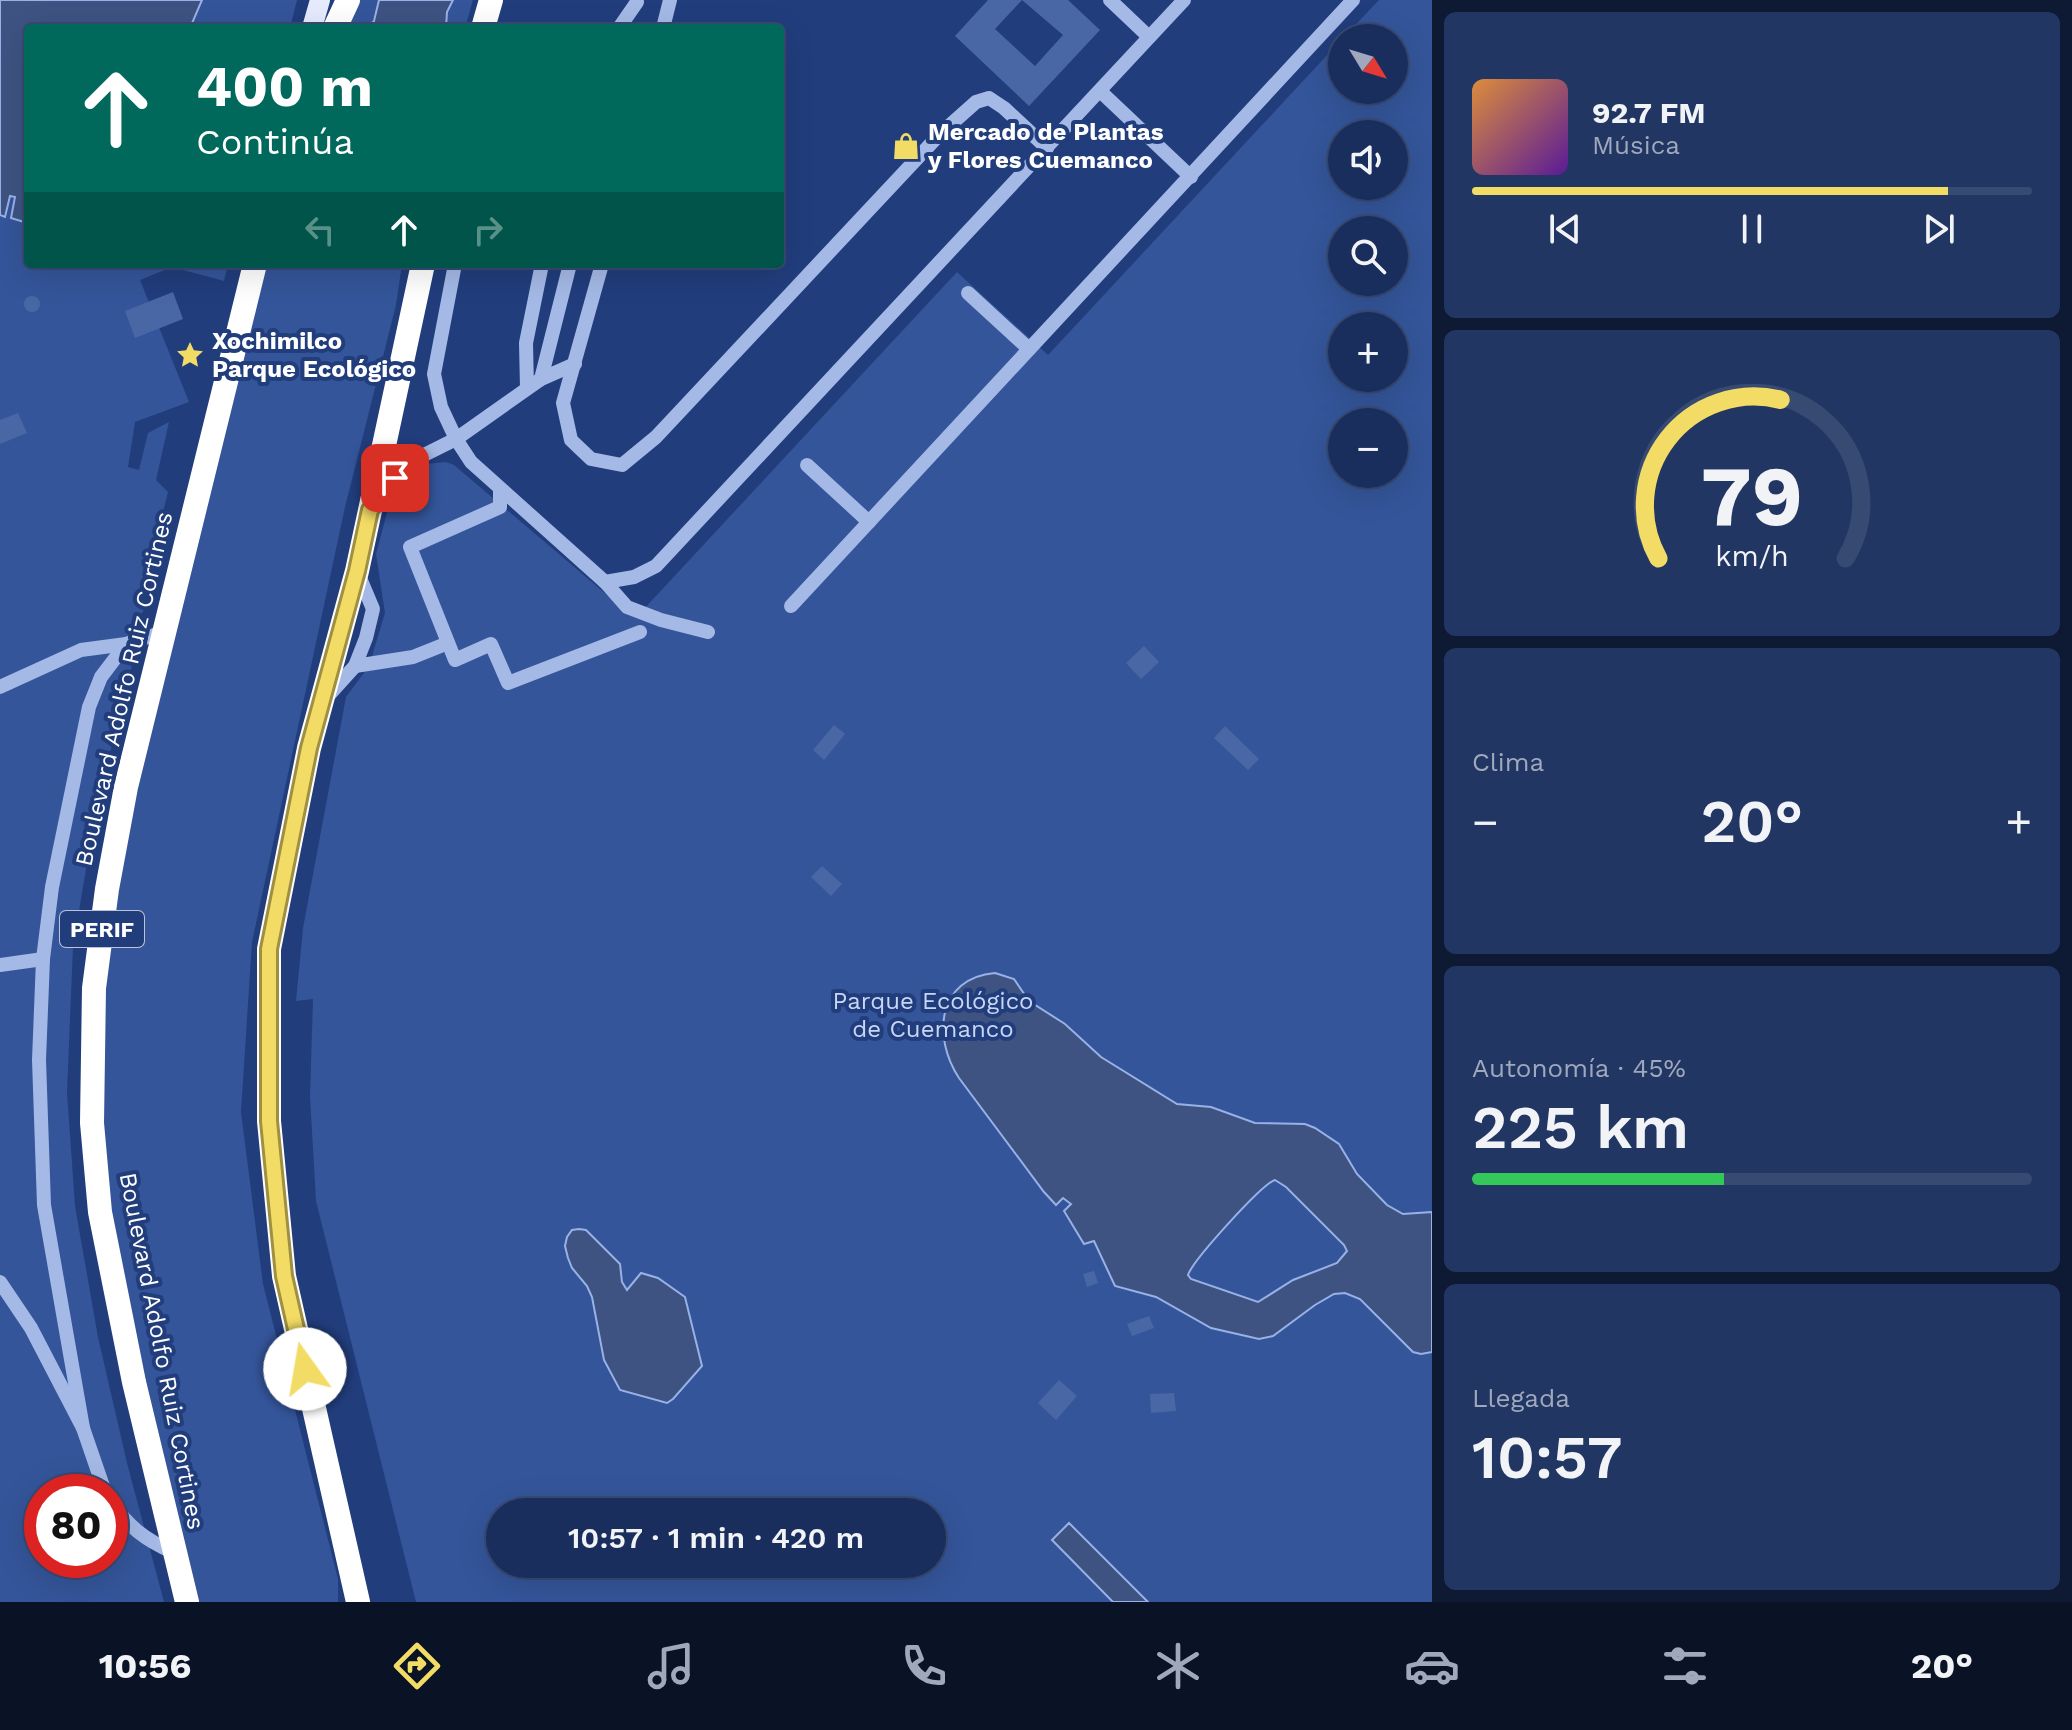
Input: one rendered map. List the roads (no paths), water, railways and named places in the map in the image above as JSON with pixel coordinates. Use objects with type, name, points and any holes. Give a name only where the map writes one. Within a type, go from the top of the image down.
[{"type":"highway","points":[[337,24],[348,0]]},
{"type":"highway","points":[[484,24],[491,0]]},
{"type":"highway","name":"Boulevard Adolfo Ruiz Cortines","points":[[187,1602],[134,1382],[100,1212],[92,1123],[94,988],[107,889],[126,787],[254,268]]},
{"type":"highway","points":[[358,1602],[350,1590],[284,1276],[269,1121],[269,949],[309,748],[357,571],[422,268]]},
{"type":"main road","points":[[313,24],[320,0]]},
{"type":"street","points":[[664,24],[670,0]]},
{"type":"street","points":[[1110,0],[1149,37]]},
{"type":"street","points":[[605,582],[634,577],[656,566],[1184,0]]},
{"type":"street","points":[[622,24],[637,1]]},
{"type":"street","points":[[631,24],[637,1]]},
{"type":"street","points":[[791,606],[1191,177],[1350,1]]},
{"type":"street","points":[[1100,91],[1191,177]]},
{"type":"street","points":[[601,268],[563,403],[571,440],[591,459],[622,465],[656,437],[940,134],[976,102],[989,98],[1047,148]]},
{"type":"street","points":[[454,268],[434,374],[441,407],[471,462],[605,582],[627,607],[708,632]]},
{"type":"street","points":[[527,388],[526,343],[541,268]]},
{"type":"street","points":[[541,379],[570,268]]},
{"type":"street","points":[[968,293],[1029,349]]},
{"type":"street","points":[[370,510],[395,478],[422,456],[456,439],[541,379],[575,364]]},
{"type":"street","points":[[807,465],[869,522]]},
{"type":"street","points":[[500,489],[500,507],[410,547],[455,660],[491,644],[508,683],[640,632]]},
{"type":"street","points":[[321,704],[355,666],[366,638],[373,609],[357,571]]},
{"type":"street","points":[[0,687],[81,650],[126,644],[164,632]]},
{"type":"street","points":[[355,666],[413,657],[448,643]]},
{"type":"street","points":[[83,1428],[44,1205],[39,1060],[43,959],[52,887],[89,707],[101,677],[126,644]]},
{"type":"street","points":[[0,965],[43,959]]},
{"type":"street","points":[[0,1282],[31,1328],[83,1428],[99,1474]]},
{"type":"street","points":[[128,1520],[148,1541],[173,1552]]},
{"type":"place","name":"Mercado de Plantas y Flores Cuemanco","points":[[906,146]]},
{"type":"place","name":"Xochimilco Parque Ecológico","points":[[190,355]]},
{"type":"park label","name":"Parque Ecológico de Cuemanco","points":[[933,1015]]}]
